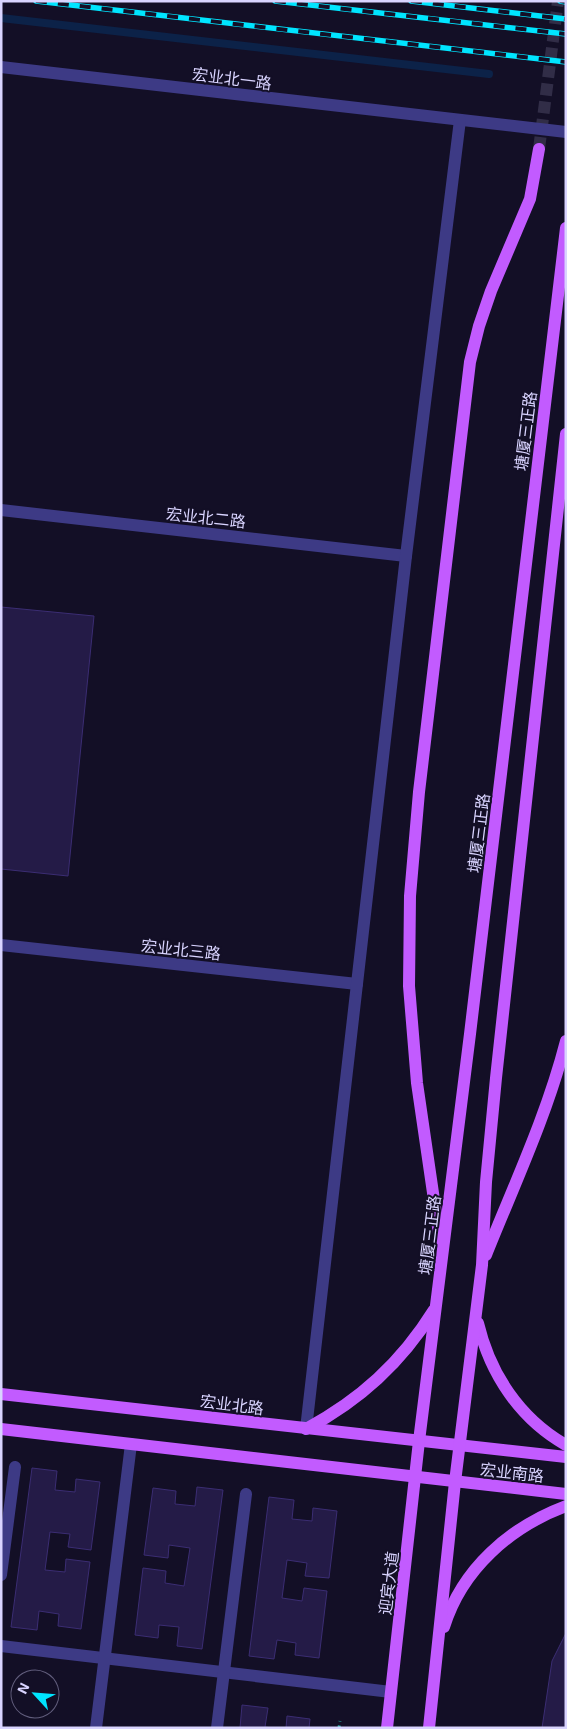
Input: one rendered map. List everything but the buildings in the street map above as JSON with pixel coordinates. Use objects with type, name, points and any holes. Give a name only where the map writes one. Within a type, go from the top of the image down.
[{"type":"main road","points":[[442,1258],[417,1083],[409,986],[410,896],[419,792],[470,362],[479,326],[491,291],[530,199],[539,149]]},
{"type":"main road","name":"塘厦三正路","points":[[419,1441],[566,228]]},
{"type":"main road","points":[[429,1728],[455,1482],[482,1265],[486,1182],[492,1116],[566,434]]},
{"type":"main road","points":[[482,1265],[528,1152],[559,1067],[566,1041]]},
{"type":"main road","points":[[306,1429],[351,1402],[372,1386],[407,1349],[436,1306]]},
{"type":"main road","points":[[476,1314],[491,1363],[503,1386],[536,1424],[566,1445]]},
{"type":"main road","name":"宏业北路","points":[[1,1394],[460,1445]]},
{"type":"main road","points":[[1,1429],[455,1482]]},
{"type":"main road","name":"迎宾大道","points":[[387,1728],[419,1441]]},
{"type":"main road","name":"宏业南路","points":[[460,1445],[566,1458]]},
{"type":"main road","name":"宏业南路","points":[[455,1482],[566,1494]]},
{"type":"main road","points":[[437,1649],[455,1600],[485,1558],[524,1525],[566,1506]]},
{"type":"street","name":"宏业北一路","points":[[1,67],[566,132]]},
{"type":"street","points":[[306,1429],[406,556],[460,120]]},
{"type":"street","name":"宏业北二路","points":[[1,510],[406,556]]},
{"type":"street","name":"宏业北三路","points":[[1,945],[357,984]]},
{"type":"street","points":[[96,1728],[130,1444]]},
{"type":"street","points":[[1,1575],[14,1467]]},
{"type":"street","points":[[217,1728],[246,1494]]},
{"type":"street","points":[[1,1646],[391,1692]]},
{"type":"path","points":[[339,1728],[340,1721]]},
{"type":"waterway","points":[[1,18],[489,74]]},
{"type":"tunnel","points":[[539,149],[558,1]]},
{"type":"railway","points":[[36,1],[566,62]]},
{"type":"railway","points":[[275,1],[566,34]]},
{"type":"railway","points":[[411,1],[566,19]]},
{"type":"railway","points":[[560,1],[566,2]]}]
